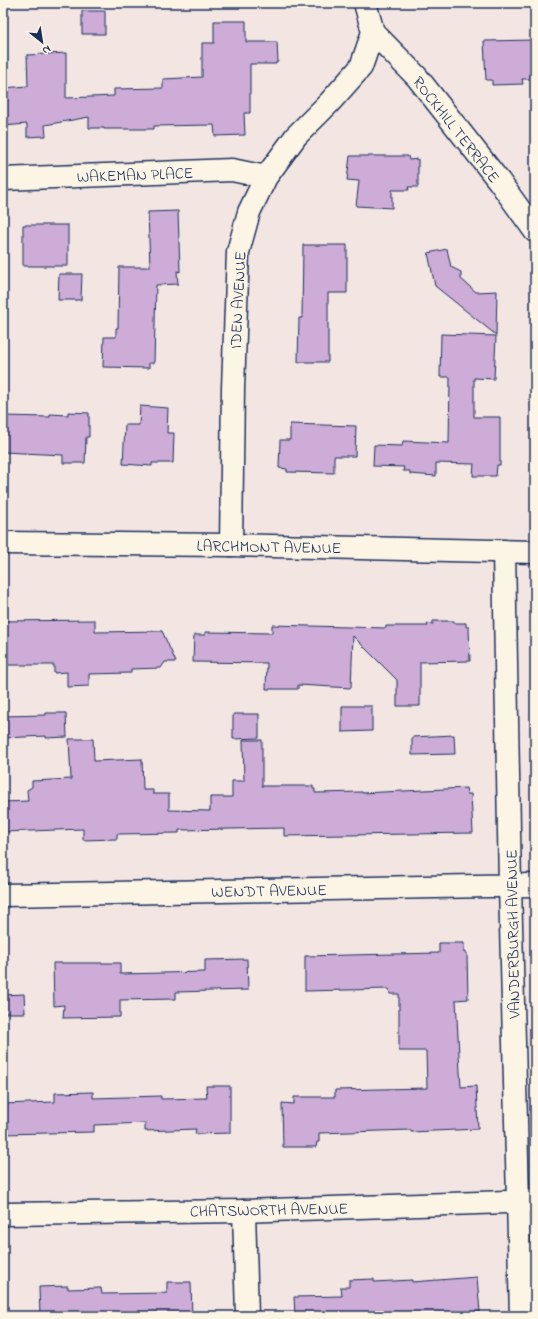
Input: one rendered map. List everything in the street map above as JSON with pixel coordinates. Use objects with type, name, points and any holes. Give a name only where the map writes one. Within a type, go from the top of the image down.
[{"type":"street","points":[[365,3],[373,32]]},
{"type":"street","name":"IDEN AVENUE","points":[[232,545],[233,388],[238,252],[249,212],[266,177],[296,136],[329,103],[361,67],[373,32]]},
{"type":"street","name":"ROCKHILL TERRACE","points":[[373,32],[417,76],[499,181],[535,231]]},
{"type":"street","name":"WAKEMAN PLACE","points":[[3,179],[232,170],[266,177]]},
{"type":"street","name":"LARCHMONT AVENUE","points":[[3,543],[232,545],[535,552]]},
{"type":"street","name":"VANDERBURGH AVENUE","points":[[504,551],[510,886],[527,1201],[521,1316]]},
{"type":"street","name":"WENDT AVENUE","points":[[3,895],[535,885]]},
{"type":"street","name":"CHATSWORTH AVENUE","points":[[3,1214],[244,1211],[527,1201]]},
{"type":"street","points":[[244,1211],[247,1316]]},
{"type":"shaded area","points":[[528,1026],[535,1026],[535,1174],[531,1174]]},
{"type":"building","points":[[82,11],[105,11],[105,34],[82,34]]},
{"type":"building","points":[[214,21],[246,21],[246,42],[277,42],[278,62],[276,62],[276,64],[250,64],[250,113],[244,113],[245,135],[215,136],[214,125],[154,126],[154,129],[89,128],[89,117],[45,125],[46,136],[27,137],[27,124],[3,126],[3,88],[28,86],[27,55],[66,53],[66,98],[114,96],[114,89],[163,88],[163,79],[202,77],[202,43],[214,43]]},
{"type":"building","points":[[535,40],[535,79],[522,79],[523,84],[492,85],[492,80],[486,80],[484,41]]},
{"type":"building","points":[[350,156],[408,156],[409,160],[418,159],[418,187],[408,187],[409,190],[392,190],[392,208],[356,206],[359,181],[347,180]]},
{"type":"building","points":[[178,211],[180,272],[177,271],[178,284],[156,285],[154,363],[149,363],[149,368],[103,367],[104,337],[116,337],[116,328],[118,328],[119,267],[150,267],[148,212]]},
{"type":"building","points":[[23,225],[68,225],[68,266],[23,266]]},
{"type":"building","points":[[303,245],[347,245],[347,293],[328,293],[328,362],[298,362],[299,318],[302,318]]},
{"type":"building","points":[[447,249],[451,267],[461,272],[461,279],[476,292],[497,291],[496,335],[435,286],[428,253]]},
{"type":"building","points":[[59,274],[82,274],[81,300],[58,300]]},
{"type":"building","points":[[441,334],[496,336],[494,379],[474,378],[474,417],[500,417],[500,465],[497,465],[496,476],[473,476],[474,464],[436,463],[436,476],[410,474],[410,471],[403,471],[404,467],[373,466],[374,445],[402,446],[403,441],[449,443],[450,377],[440,377]]},
{"type":"building","points":[[140,406],[168,408],[167,433],[174,433],[173,463],[152,463],[152,466],[123,464],[125,425],[139,425]]},
{"type":"building","points":[[68,412],[89,413],[89,437],[86,437],[85,463],[63,463],[63,455],[3,452],[3,416],[50,417],[50,414],[68,415]]},
{"type":"building","points":[[290,424],[356,426],[355,456],[334,456],[334,473],[287,472],[287,469],[279,468],[280,440],[290,440]]},
{"type":"building","points":[[95,620],[95,632],[162,631],[176,662],[165,662],[161,668],[131,669],[131,673],[89,674],[89,686],[67,687],[67,672],[54,673],[54,665],[7,665],[7,652],[3,652],[3,621]]},
{"type":"building","points":[[433,621],[454,621],[454,623],[466,623],[466,627],[469,627],[470,661],[420,662],[420,706],[397,706],[397,680],[353,636],[351,688],[298,685],[298,689],[266,689],[267,663],[193,662],[194,635],[205,635],[205,632],[272,633],[272,625],[386,628],[386,626],[428,626],[427,623],[433,624]]},
{"type":"building","points":[[342,706],[372,706],[372,731],[342,732]]},
{"type":"building","points":[[46,713],[66,713],[67,737],[46,738],[46,736],[3,738],[3,716],[46,715]]},
{"type":"building","points":[[233,714],[259,714],[259,738],[233,739]]},
{"type":"building","points":[[454,735],[455,754],[412,755],[412,737]]},
{"type":"building","points":[[69,739],[93,739],[94,761],[142,759],[143,790],[153,790],[153,794],[169,794],[169,810],[210,811],[210,797],[232,797],[232,781],[244,781],[243,740],[262,740],[262,786],[313,786],[315,793],[362,793],[466,788],[467,794],[471,794],[473,833],[284,836],[284,828],[179,830],[179,833],[117,834],[117,839],[83,840],[83,829],[3,832],[3,802],[28,801],[27,790],[32,787],[32,781],[71,779]]},
{"type":"building","points":[[439,943],[464,943],[464,953],[467,953],[468,999],[456,1000],[460,1072],[461,1087],[476,1086],[478,1129],[411,1132],[411,1130],[319,1133],[319,1142],[317,1142],[316,1147],[283,1147],[282,1103],[294,1104],[294,1097],[335,1097],[335,1090],[427,1088],[426,1051],[399,1051],[399,994],[390,994],[389,989],[305,991],[305,956],[439,953]]},
{"type":"building","points":[[247,959],[248,990],[176,992],[176,999],[120,1000],[120,1017],[63,1018],[64,1005],[54,1006],[53,963],[120,963],[120,974],[205,972],[205,960]]},
{"type":"building","points":[[24,994],[25,1013],[3,1013],[3,995]]},
{"type":"building","points":[[206,1086],[230,1086],[230,1133],[195,1134],[196,1129],[145,1131],[145,1123],[94,1125],[94,1132],[3,1134],[3,1104],[55,1102],[55,1093],[93,1092],[93,1098],[161,1096],[161,1099],[207,1098]]},
{"type":"building","points":[[477,1277],[480,1312],[465,1313],[466,1316],[394,1316],[393,1313],[295,1316],[294,1297],[342,1296],[341,1287],[349,1287],[349,1280],[374,1279],[374,1282],[412,1280],[412,1282]]},
{"type":"building","points":[[167,1282],[191,1282],[192,1316],[40,1316],[39,1287],[68,1286],[68,1289],[101,1288],[102,1294],[167,1293]]}]
